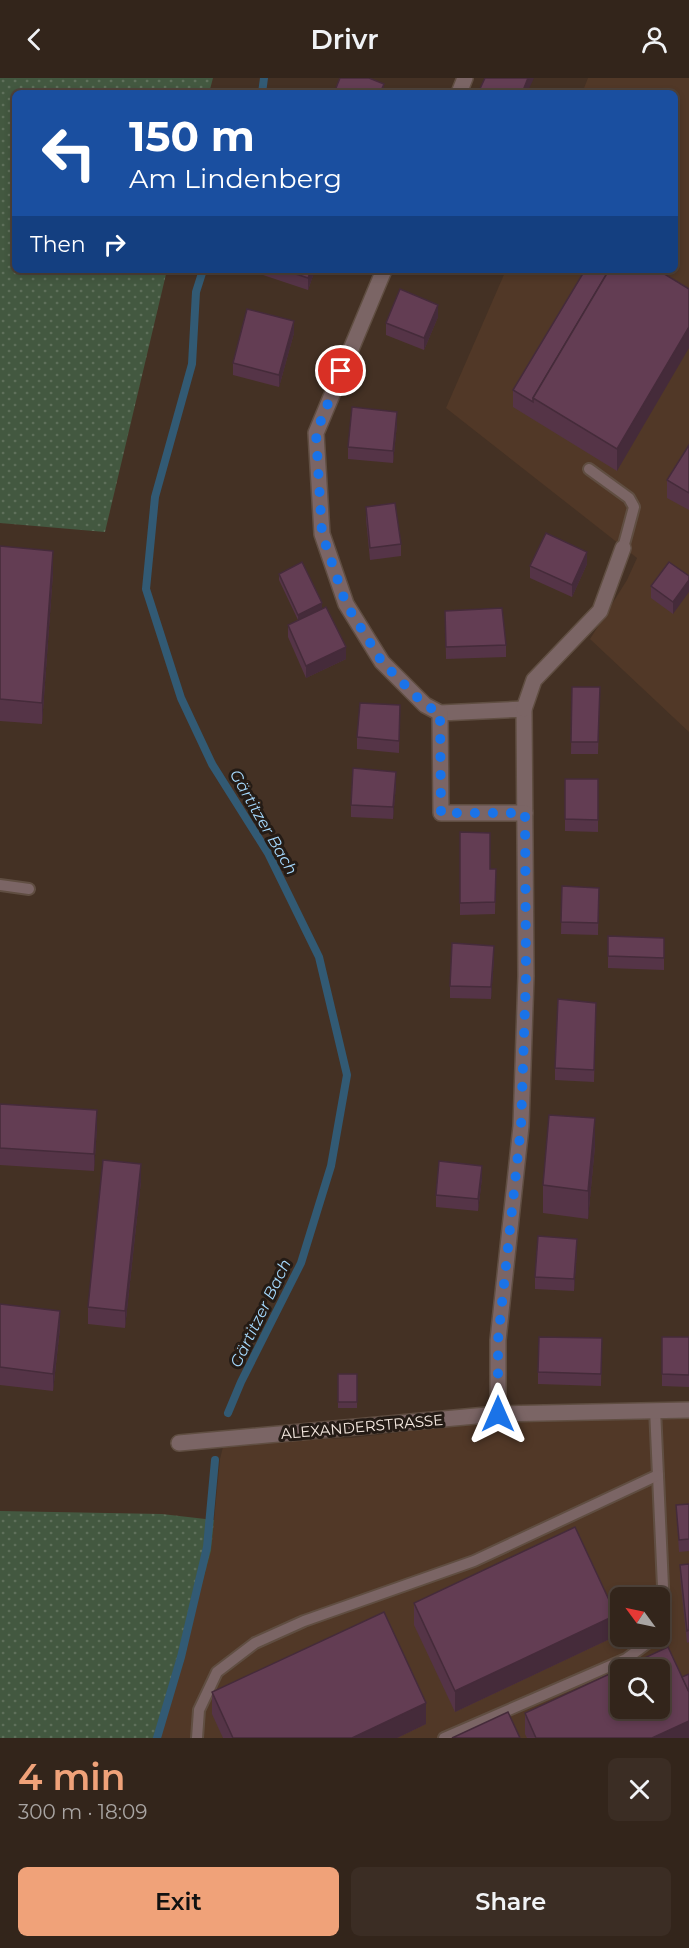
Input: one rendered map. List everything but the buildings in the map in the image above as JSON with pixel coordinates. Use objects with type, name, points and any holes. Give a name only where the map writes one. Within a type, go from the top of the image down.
[{"type":"street","points":[[383,273],[316,433],[322,534],[346,604],[382,662],[425,705],[440,713],[524,709]]},
{"type":"street","points":[[498,1414],[498,1340],[521,1126],[526,976],[524,709],[534,680],[600,610],[623,548]]},
{"type":"street","points":[[440,713],[441,813],[525,813]]},
{"type":"street","name":"ALEXANDERSTRASSE","points":[[179,1443],[498,1414],[689,1410]]},
{"type":"lane","points":[[589,469],[629,498],[634,507],[623,548]]},
{"type":"lane","points":[[0,885],[29,889]]},
{"type":"lane","points":[[655,1409],[663,1587]]},
{"type":"lane","points":[[197,1738],[199,1710],[217,1672],[255,1643],[304,1621],[474,1561],[658,1475]]},
{"type":"lane","points":[[444,1738],[626,1659],[642,1647]]},
{"type":"shaded area","points":[[588,78],[689,78],[689,732],[590,639],[627,580],[637,558],[446,408],[505,273],[678,273],[678,90],[583,90]]},
{"type":"shaded area","points":[[689,1414],[689,1738],[159,1738],[211,1551],[220,1459],[224,1443],[351,1438],[512,1419]]},
{"type":"green space","points":[[0,78],[213,78],[210,90],[12,90],[12,273],[166,273],[105,532],[0,523]]},
{"type":"green space","points":[[0,1511],[162,1514],[214,1520],[211,1551],[159,1738],[0,1738]]},
{"type":"waterway","name":"Gärtitzer Bach","points":[[262,90],[264,78]]},
{"type":"waterway","name":"Gärtitzer Bach","points":[[202,273],[196,292],[192,364],[155,497],[146,589],[181,698],[212,764],[268,853],[319,957],[347,1075],[331,1166],[301,1263],[241,1382],[228,1413]]},
{"type":"waterway","name":"Gärtitzer Bach","points":[[157,1738],[181,1657],[207,1547],[215,1460]]},
{"type":"route","points":[[341,371],[316,433],[322,534],[346,604],[382,662],[425,705],[440,713],[441,813],[525,813],[526,976],[521,1126],[498,1340],[498,1414]]}]
